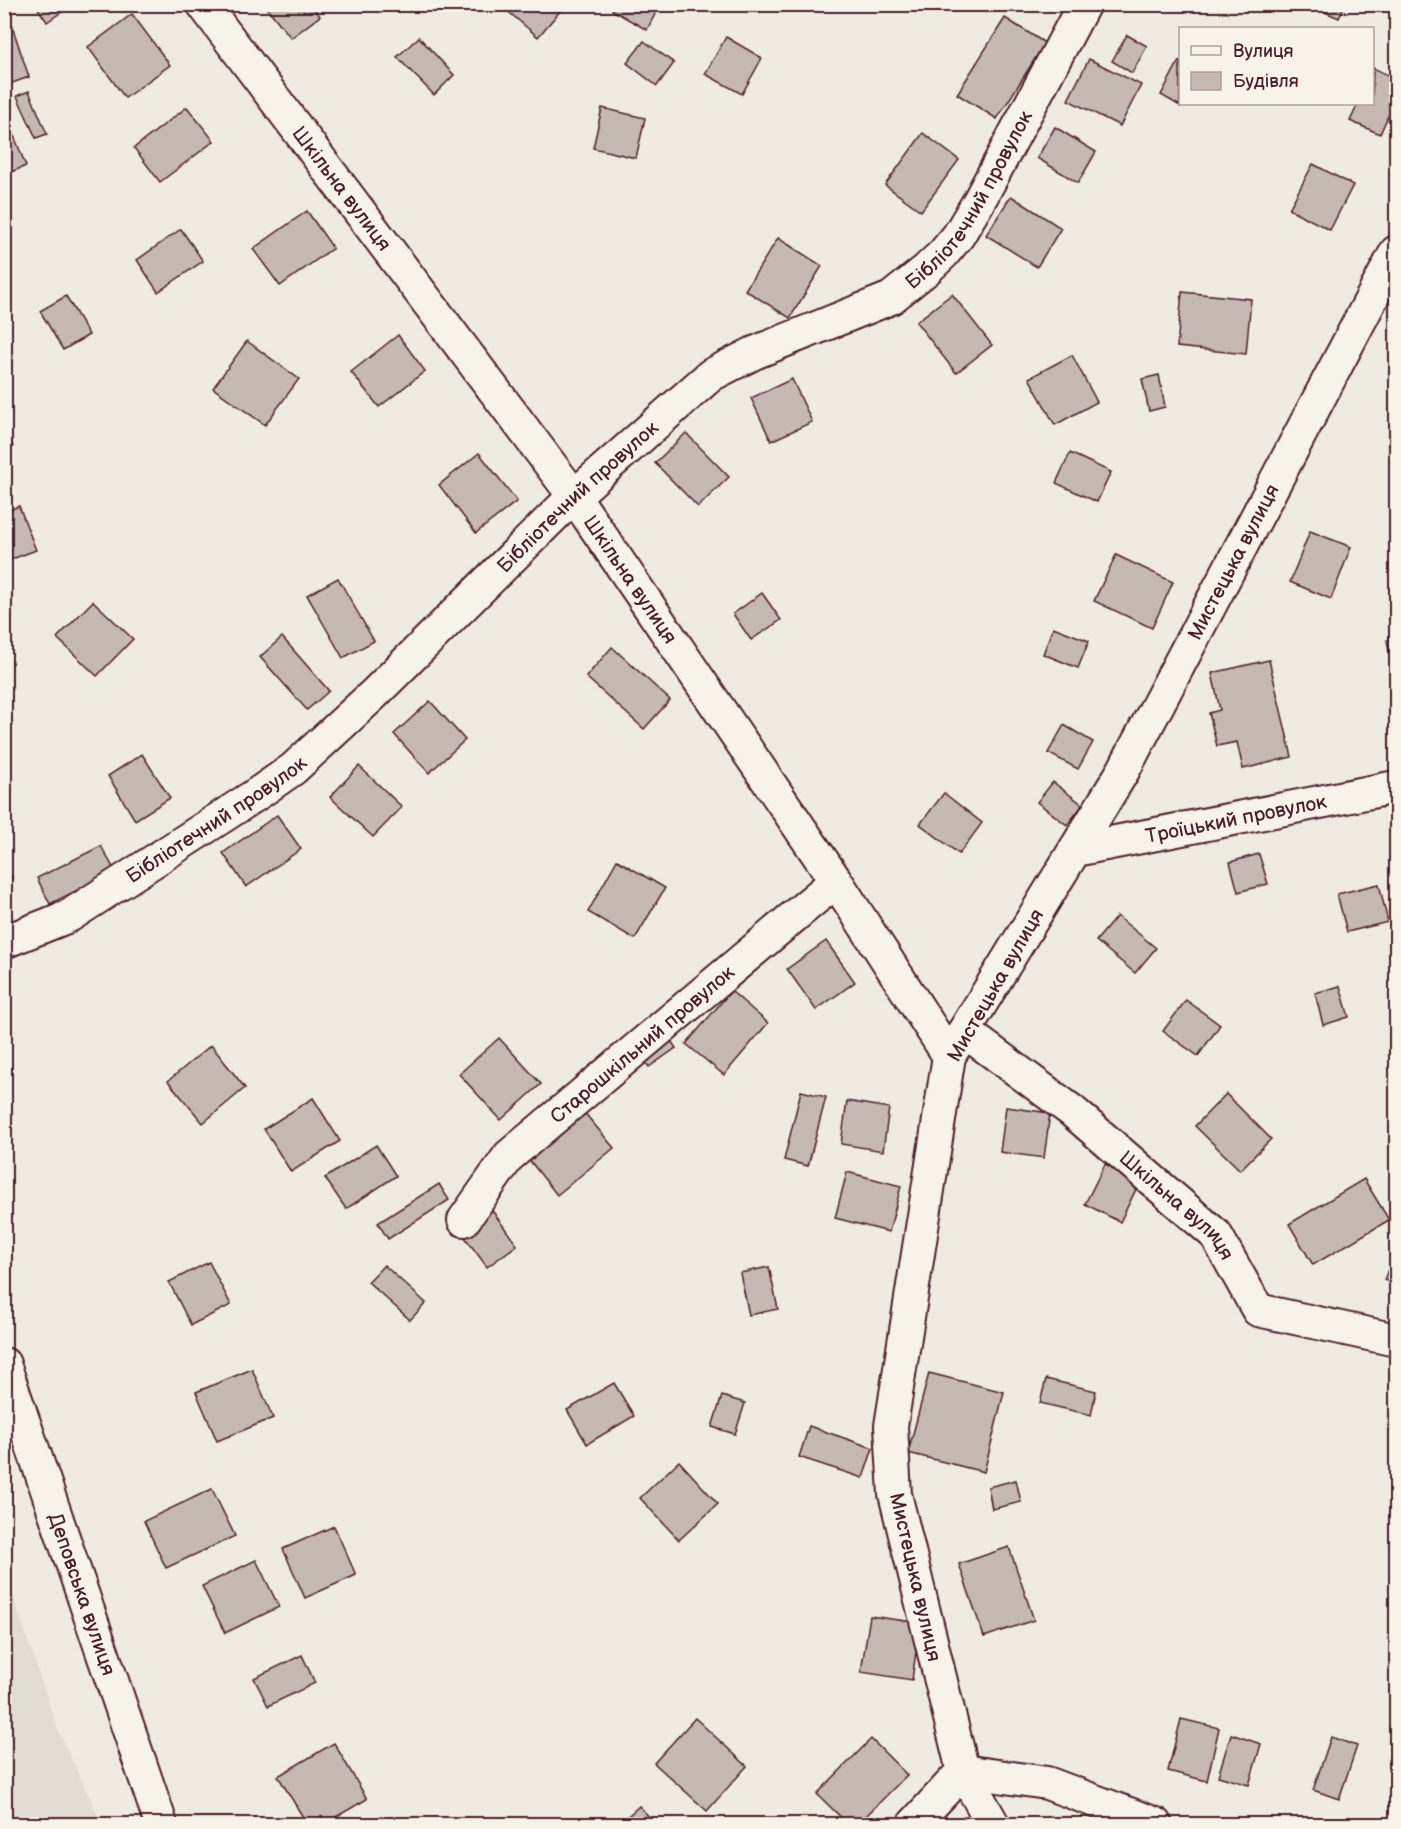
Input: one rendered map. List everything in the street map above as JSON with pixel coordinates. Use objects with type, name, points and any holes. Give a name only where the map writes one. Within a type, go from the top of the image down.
[{"type":"street","name":"Шкільна вулиця","points":[[203,4],[574,496],[836,881],[956,1044],[1071,1111],[1216,1235],[1258,1310],[1396,1340]]},
{"type":"street","name":"Бібліотечний провулок","points":[[4,942],[69,916],[293,769],[373,694],[574,496],[711,375],[754,353],[891,298],[943,254],[958,236],[980,201],[1084,4]]},
{"type":"street","name":"Мистецька вулиця","points":[[993,1824],[963,1771],[895,1494],[891,1426],[956,1044],[1123,771],[1396,252]]},
{"type":"street","name":"Троїцький провулок","points":[[1075,850],[1396,787]]},
{"type":"street","name":"Старошкільний провулок","points":[[464,1220],[509,1156],[836,881]]},
{"type":"street","name":"Деповська вулиця","points":[[4,1364],[161,1824]]},
{"type":"street","points":[[914,1824],[963,1771],[1047,1783],[1156,1824]]},
{"type":"shaded area","points":[[5,1573],[58,1730],[102,1824],[5,1824]]},
{"type":"building","points":[[35,4],[73,4],[47,22]]},
{"type":"building","points":[[264,4],[311,4],[320,16],[291,38]]},
{"type":"building","points":[[507,4],[552,4],[560,11],[538,37],[504,8]]},
{"type":"building","points":[[616,4],[660,4],[647,30],[612,10]]},
{"type":"building","points":[[1306,4],[1345,4],[1339,18]]},
{"type":"building","points":[[132,14],[170,65],[125,98],[88,47]]},
{"type":"building","points":[[1005,18],[1045,43],[997,119],[957,94]]},
{"type":"building","points":[[13,29],[29,77],[4,86],[4,32]]},
{"type":"building","points":[[1127,35],[1147,46],[1132,73],[1112,61]]},
{"type":"building","points":[[419,37],[454,75],[434,95],[397,57]]},
{"type":"building","points":[[726,37],[762,58],[742,94],[705,74]]},
{"type":"building","points":[[644,41],[674,63],[657,86],[627,63]]},
{"type":"building","points":[[1089,59],[1141,85],[1120,126],[1068,100]]},
{"type":"building","points":[[1179,61],[1179,105],[1183,105],[1182,107],[1161,95]]},
{"type":"building","points":[[1374,68],[1396,79],[1396,98],[1380,134],[1350,121],[1358,105],[1374,105]]},
{"type":"building","points":[[29,91],[47,134],[36,138],[17,96]]},
{"type":"building","points":[[187,107],[214,141],[160,182],[134,148]]},
{"type":"building","points":[[602,108],[645,118],[636,158],[593,148]]},
{"type":"building","points":[[9,123],[26,166],[4,175],[4,125]]},
{"type":"building","points":[[1055,127],[1096,152],[1078,183],[1037,158]]},
{"type":"building","points":[[923,133],[959,160],[921,211],[885,185]]},
{"type":"building","points":[[1313,164],[1353,185],[1330,230],[1289,209]]},
{"type":"building","points":[[1011,196],[1061,228],[1037,267],[986,235]]},
{"type":"building","points":[[307,211],[333,248],[280,286],[253,249]]},
{"type":"building","points":[[181,229],[203,261],[158,292],[137,260]]},
{"type":"building","points":[[778,238],[822,266],[790,318],[745,290]]},
{"type":"building","points":[[1182,292],[1251,299],[1246,354],[1177,347]]},
{"type":"building","points":[[952,294],[992,345],[956,373],[916,322]]},
{"type":"building","points":[[66,296],[89,335],[63,350],[40,311]]},
{"type":"building","points":[[398,335],[425,371],[379,407],[351,372]]},
{"type":"building","points":[[247,341],[299,379],[265,425],[213,388]]},
{"type":"building","points":[[1072,355],[1097,402],[1055,425],[1029,378]]},
{"type":"building","points":[[1159,375],[1165,407],[1149,411],[1142,379]]},
{"type":"building","points":[[792,379],[812,422],[771,441],[751,398]]},
{"type":"building","points":[[4,426],[13,447],[4,451]]},
{"type":"building","points":[[686,433],[729,477],[698,507],[655,463]]},
{"type":"building","points":[[479,453],[517,501],[476,533],[439,485]]},
{"type":"building","points":[[1070,453],[1111,472],[1097,502],[1056,483]]},
{"type":"building","points":[[19,506],[36,550],[4,562],[4,512]]},
{"type":"building","points":[[1310,531],[1351,547],[1331,599],[1290,582]]},
{"type":"building","points":[[1116,555],[1173,582],[1152,628],[1094,601]]},
{"type":"building","points":[[338,578],[374,641],[343,658],[307,595]]},
{"type":"building","points":[[762,593],[781,620],[751,640],[733,614]]},
{"type":"building","points":[[93,601],[133,639],[97,676],[57,638]]},
{"type":"building","points":[[1053,627],[1089,641],[1078,668],[1043,654]]},
{"type":"building","points":[[282,637],[329,691],[307,710],[260,657]]},
{"type":"building","points":[[1396,638],[1396,690],[1387,640]]},
{"type":"building","points":[[612,647],[670,700],[644,729],[586,677]]},
{"type":"building","points":[[1269,660],[1292,757],[1243,769],[1237,742],[1217,746],[1209,713],[1220,710],[1212,673]]},
{"type":"building","points":[[430,701],[465,740],[429,773],[394,734]]},
{"type":"building","points":[[1064,725],[1093,742],[1078,769],[1048,753]]},
{"type":"building","points":[[142,754],[170,798],[135,820],[108,776]]},
{"type":"building","points":[[359,766],[402,807],[373,837],[330,797]]},
{"type":"building","points":[[1053,782],[1083,805],[1067,825],[1037,802]]},
{"type":"building","points":[[944,793],[982,823],[959,854],[920,824]]},
{"type":"building","points":[[277,815],[301,849],[246,887],[223,853]]},
{"type":"building","points":[[101,846],[115,871],[50,904],[37,878]]},
{"type":"building","points":[[1259,854],[1268,884],[1238,892],[1230,862]]},
{"type":"building","points":[[617,860],[665,888],[635,939],[588,912]]},
{"type":"building","points":[[4,863],[12,878],[4,882]]},
{"type":"building","points":[[1379,884],[1388,922],[1347,932],[1337,894]]},
{"type":"building","points":[[1117,916],[1156,948],[1135,973],[1096,941]]},
{"type":"building","points":[[826,941],[855,982],[816,1010],[787,969]]},
{"type":"building","points":[[1340,986],[1349,1017],[1323,1025],[1315,993]]},
{"type":"building","points":[[731,991],[768,1023],[724,1075],[686,1044]]},
{"type":"building","points":[[1186,1000],[1220,1025],[1198,1056],[1163,1031]]},
{"type":"building","points":[[666,1034],[676,1048],[649,1067],[639,1053]]},
{"type":"building","points":[[499,1038],[541,1084],[501,1120],[459,1074]]},
{"type":"building","points":[[211,1045],[245,1088],[203,1123],[168,1081]]},
{"type":"building","points":[[801,1091],[826,1097],[808,1166],[784,1160]]},
{"type":"building","points":[[1226,1094],[1271,1139],[1240,1170],[1195,1126]]},
{"type":"building","points":[[313,1098],[340,1141],[291,1172],[264,1129]]},
{"type":"building","points":[[847,1101],[889,1108],[883,1151],[841,1144]]},
{"type":"building","points":[[1006,1107],[1050,1113],[1044,1158],[1000,1152]]},
{"type":"building","points":[[583,1111],[614,1148],[557,1195],[527,1157]]},
{"type":"building","points":[[376,1145],[396,1176],[346,1209],[325,1178]]},
{"type":"building","points":[[1105,1164],[1140,1181],[1120,1222],[1085,1204]]},
{"type":"building","points":[[847,1172],[901,1186],[889,1232],[835,1218]]},
{"type":"building","points":[[1364,1179],[1389,1220],[1313,1265],[1289,1224]]},
{"type":"building","points":[[439,1184],[449,1200],[388,1239],[378,1223]]},
{"type":"building","points":[[491,1209],[517,1245],[487,1267],[461,1232]]},
{"type":"building","points":[[1396,1252],[1396,1284],[1384,1280]]},
{"type":"building","points":[[209,1262],[231,1305],[191,1325],[169,1282]]},
{"type":"building","points":[[384,1265],[426,1303],[410,1320],[368,1282]]},
{"type":"building","points":[[769,1267],[778,1309],[749,1315],[740,1273]]},
{"type":"building","points":[[252,1369],[273,1418],[217,1441],[196,1392]]},
{"type":"building","points":[[929,1373],[1004,1392],[984,1472],[908,1453]]},
{"type":"building","points":[[1046,1379],[1096,1391],[1091,1415],[1040,1403]]},
{"type":"building","points":[[614,1383],[634,1416],[587,1444],[567,1410]]},
{"type":"building","points":[[722,1396],[745,1403],[735,1434],[712,1427]]},
{"type":"building","points":[[809,1426],[873,1448],[863,1478],[799,1457]]},
{"type":"building","points":[[679,1461],[718,1504],[679,1540],[640,1498]]},
{"type":"building","points":[[1016,1480],[1021,1502],[992,1509],[988,1487]]},
{"type":"building","points":[[212,1489],[235,1536],[166,1568],[144,1521]]},
{"type":"building","points":[[334,1526],[356,1575],[305,1598],[283,1549]]},
{"type":"building","points":[[1009,1547],[1034,1620],[984,1637],[959,1564]]},
{"type":"building","points":[[256,1560],[279,1607],[225,1633],[202,1586]]},
{"type":"building","points":[[870,1616],[920,1623],[912,1680],[861,1672]]},
{"type":"building","points":[[302,1655],[315,1683],[268,1706],[254,1678]]},
{"type":"building","points":[[695,1718],[747,1766],[707,1811],[654,1763]]},
{"type":"building","points":[[1181,1719],[1219,1728],[1207,1781],[1168,1771]]},
{"type":"building","points":[[1231,1734],[1261,1744],[1249,1785],[1218,1776]]},
{"type":"building","points":[[1331,1737],[1357,1746],[1339,1799],[1313,1790]]},
{"type":"building","points":[[871,1739],[907,1775],[858,1824],[848,1824],[817,1794]]},
{"type":"building","points":[[334,1743],[367,1799],[324,1824],[307,1824],[278,1776]]},
{"type":"building","points":[[639,1806],[656,1824],[619,1824]]}]
